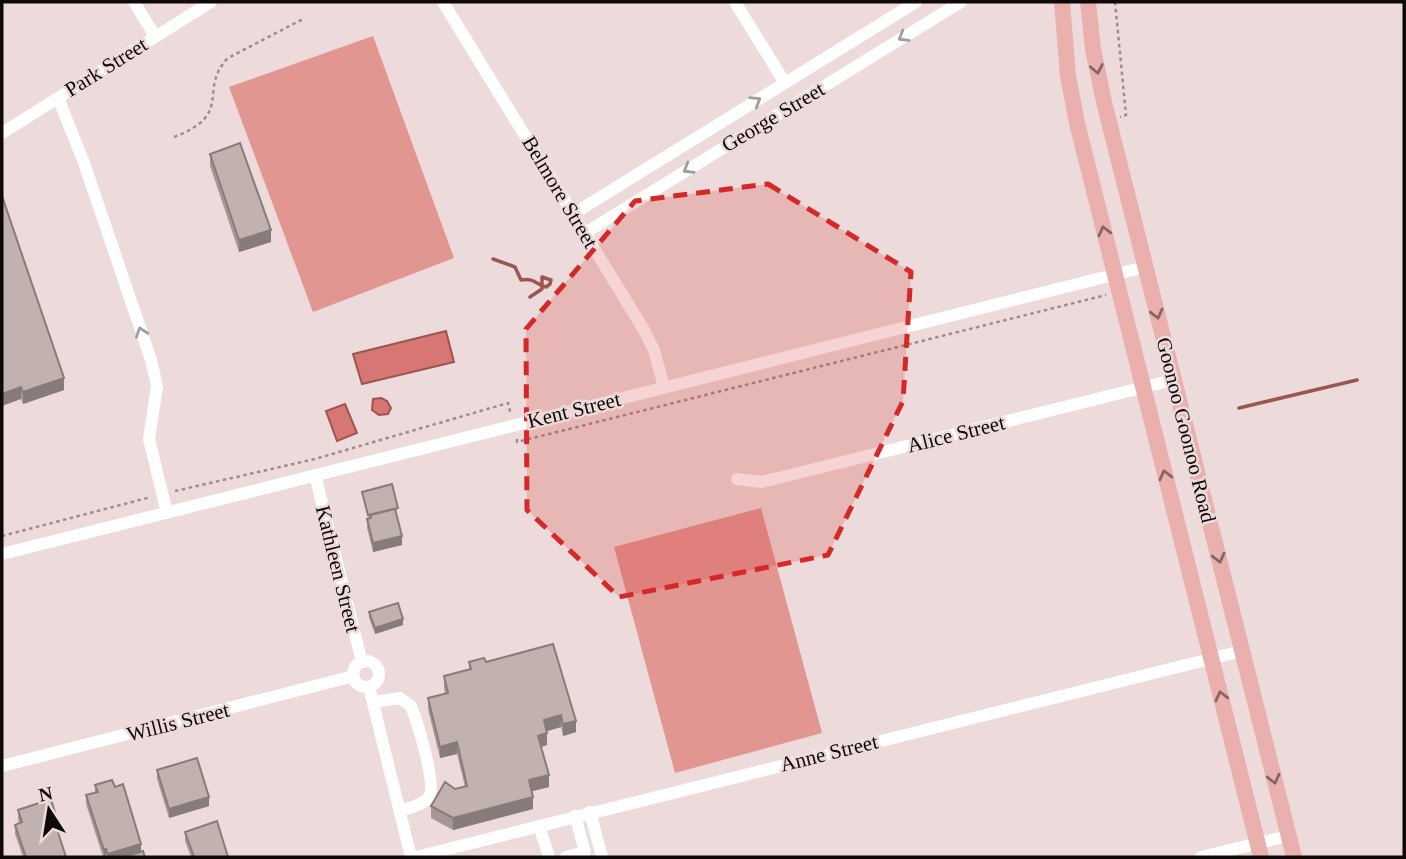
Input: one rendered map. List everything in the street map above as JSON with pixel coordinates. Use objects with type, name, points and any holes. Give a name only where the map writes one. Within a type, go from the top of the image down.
[{"type":"main road","name":"Goonoo Goonoo Road","points":[[1062,2],[1068,76],[1077,123],[1259,850]]},
{"type":"main road","name":"Goonoo Goonoo Road","points":[[1088,2],[1093,49],[1108,121],[1294,857]]},
{"type":"street","points":[[134,2],[155,36]]},
{"type":"street","name":"Park Street","points":[[2,133],[211,2]]},
{"type":"street","name":"Belmore Street","points":[[443,2],[650,340],[664,387]]},
{"type":"street","points":[[735,2],[785,83]]},
{"type":"street","name":"George Street","points":[[573,214],[916,2]]},
{"type":"street","name":"George Street","points":[[585,233],[961,2]]},
{"type":"street","points":[[58,97],[94,190],[151,360],[157,398],[149,439],[167,513]]},
{"type":"street","name":"Kent Street","points":[[2,554],[1145,267]]},
{"type":"street","name":"Alice Street","points":[[737,479],[761,482],[1174,380]]},
{"type":"street","name":"Kathleen Street","points":[[315,475],[362,663]]},
{"type":"street","name":"Anne Street","points":[[414,857],[1242,651]]},
{"type":"street","points":[[370,662],[378,670],[376,682],[369,687],[357,684],[354,677],[356,666],[362,663],[370,662]]},
{"type":"street","name":"Willis Street","points":[[2,766],[354,677]]},
{"type":"street","points":[[369,687],[414,857]]},
{"type":"street","points":[[373,702],[400,698],[411,706],[430,776],[429,798],[400,811]]},
{"type":"street","points":[[590,812],[602,857]]},
{"type":"street","points":[[566,857],[585,852],[575,816]]},
{"type":"street","points":[[539,826],[549,857]]},
{"type":"street","points":[[1201,857],[1259,850],[1289,836]]},
{"type":"path","points":[[1108,121],[1126,115],[1115,2]]},
{"type":"path","points":[[174,137],[194,130],[211,110],[218,74],[228,58],[303,19]]},
{"type":"path","points":[[517,442],[1119,292]]},
{"type":"path","points":[[2,536],[162,494],[315,459],[508,403],[514,426]]},
{"type":"highlighted area","points":[[768,184],[911,272],[903,401],[828,555],[619,597],[527,510],[526,329],[635,201]]},
{"type":"shaded area","points":[[373,36],[454,258],[313,312],[229,87]]},
{"type":"shaded area","points":[[446,331],[454,362],[362,384],[353,354]]},
{"type":"shaded area","points":[[381,398],[387,401],[391,408],[388,414],[379,415],[372,410],[373,399]]},
{"type":"shaded area","points":[[345,404],[357,433],[337,441],[326,411]]},
{"type":"shaded area","points":[[761,508],[822,733],[675,773],[614,547]]},
{"type":"building","points":[[240,143],[271,230],[239,240],[210,154]]},
{"type":"building","points":[[2,196],[64,378],[23,392],[21,387],[2,394]]},
{"type":"building","points":[[392,484],[398,508],[368,515],[362,492]]},
{"type":"building","points":[[395,509],[402,536],[373,543],[367,519],[371,518],[371,515]]},
{"type":"building","points":[[398,603],[403,619],[375,628],[369,612]]},
{"type":"building","points":[[553,644],[576,721],[563,724],[561,715],[544,720],[547,733],[538,736],[549,775],[529,780],[533,797],[453,818],[431,806],[445,782],[455,789],[467,786],[457,742],[440,747],[428,698],[448,693],[444,676],[471,669],[469,662],[484,658],[486,662]]},
{"type":"building","points":[[197,758],[209,797],[169,809],[157,770]]},
{"type":"building","points":[[112,780],[115,787],[123,784],[141,844],[108,854],[106,849],[104,850],[86,795],[98,792],[95,785]]},
{"type":"building","points":[[51,799],[56,816],[53,817],[66,857],[26,857],[15,825],[22,822],[18,810]]},
{"type":"building","points":[[217,821],[228,857],[194,857],[185,832]]},
{"type":"building","points":[[143,851],[145,857],[124,857]]},
{"type":"waterway","points":[[493,259],[515,267],[521,280],[532,281],[539,284],[542,286],[546,287],[551,280],[542,277],[542,289],[530,297]]},
{"type":"waterway","points":[[1239,408],[1357,380]]}]
